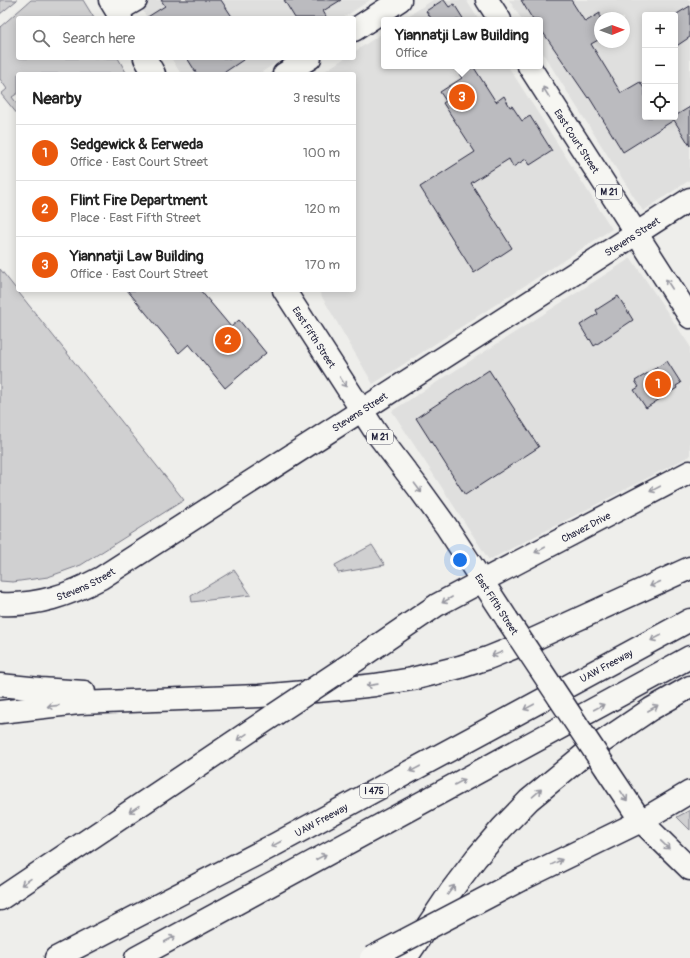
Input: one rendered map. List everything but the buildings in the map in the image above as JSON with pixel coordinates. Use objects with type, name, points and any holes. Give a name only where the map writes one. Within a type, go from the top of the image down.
[{"type":"main road","points":[[116,10],[136,0]]},
{"type":"main road","points":[[356,29],[400,0]]},
{"type":"main road","points":[[487,0],[498,17]]},
{"type":"main road","points":[[145,60],[153,72]]},
{"type":"main road","points":[[287,72],[307,60]]},
{"type":"main road","name":"East Court Street","points":[[531,69],[690,317]]},
{"type":"main road","name":"Stevens Street","points":[[10,604],[44,601],[62,596],[101,578],[690,199]]},
{"type":"main road","name":"East Fifth Street","points":[[285,292],[381,438],[438,514],[640,821],[690,869]]},
{"type":"main road","name":"Chavez Drive","points":[[0,899],[437,606],[690,472]]},
{"type":"main road","points":[[0,712],[79,703],[259,696],[375,685],[412,679],[460,667],[488,658],[530,641],[690,568]]},
{"type":"main road","name":"UAW Freeway","points":[[56,958],[276,844],[690,620]]},
{"type":"main road","points":[[136,958],[690,657]]},
{"type":"main road","points":[[0,685],[78,691],[259,696]]},
{"type":"main road","points":[[406,958],[467,869],[502,828],[529,800],[586,752],[651,709],[690,687]]},
{"type":"main road","points":[[371,958],[522,879],[640,821],[690,792]]},
{"type":"shaded area","points":[[0,0],[17,0],[0,14]]},
{"type":"shaded area","points":[[31,0],[83,0],[93,16],[16,16],[16,60],[119,60],[126,72],[16,72],[16,94],[12,97],[16,102],[16,113],[1,94],[7,89],[0,79],[0,27]]},
{"type":"shaded area","points":[[137,0],[370,0],[346,16],[146,16]]},
{"type":"shaded area","points":[[433,0],[466,0],[477,17],[407,17]]},
{"type":"shaded area","points":[[509,0],[690,0],[690,180],[643,211],[543,54],[543,17],[520,17]]},
{"type":"shaded area","points":[[381,34],[381,69],[510,69],[612,229],[373,384],[319,292],[356,292],[356,72],[323,72],[342,60],[356,60],[356,51]]},
{"type":"shaded area","points":[[172,60],[280,60],[262,72],[180,72]]},
{"type":"shaded area","points":[[631,258],[690,346],[690,456],[489,560],[392,411]]},
{"type":"shaded area","points":[[0,269],[16,289],[16,292],[18,292],[184,500],[81,565],[48,577],[13,582],[0,581]]},
{"type":"shaded area","points":[[372,545],[385,565],[338,573],[335,565]]},
{"type":"shaded area","points":[[234,570],[251,595],[192,602],[191,596]]},
{"type":"shaded area","points":[[690,810],[690,830],[677,817]]},
{"type":"place","name":"Yiannatji Law Building","points":[[462,97]]},
{"type":"place","name":"Flint Fire Department","points":[[228,340]]},
{"type":"place","name":"Sedgewick & Eerweda","points":[[658,384]]}]
